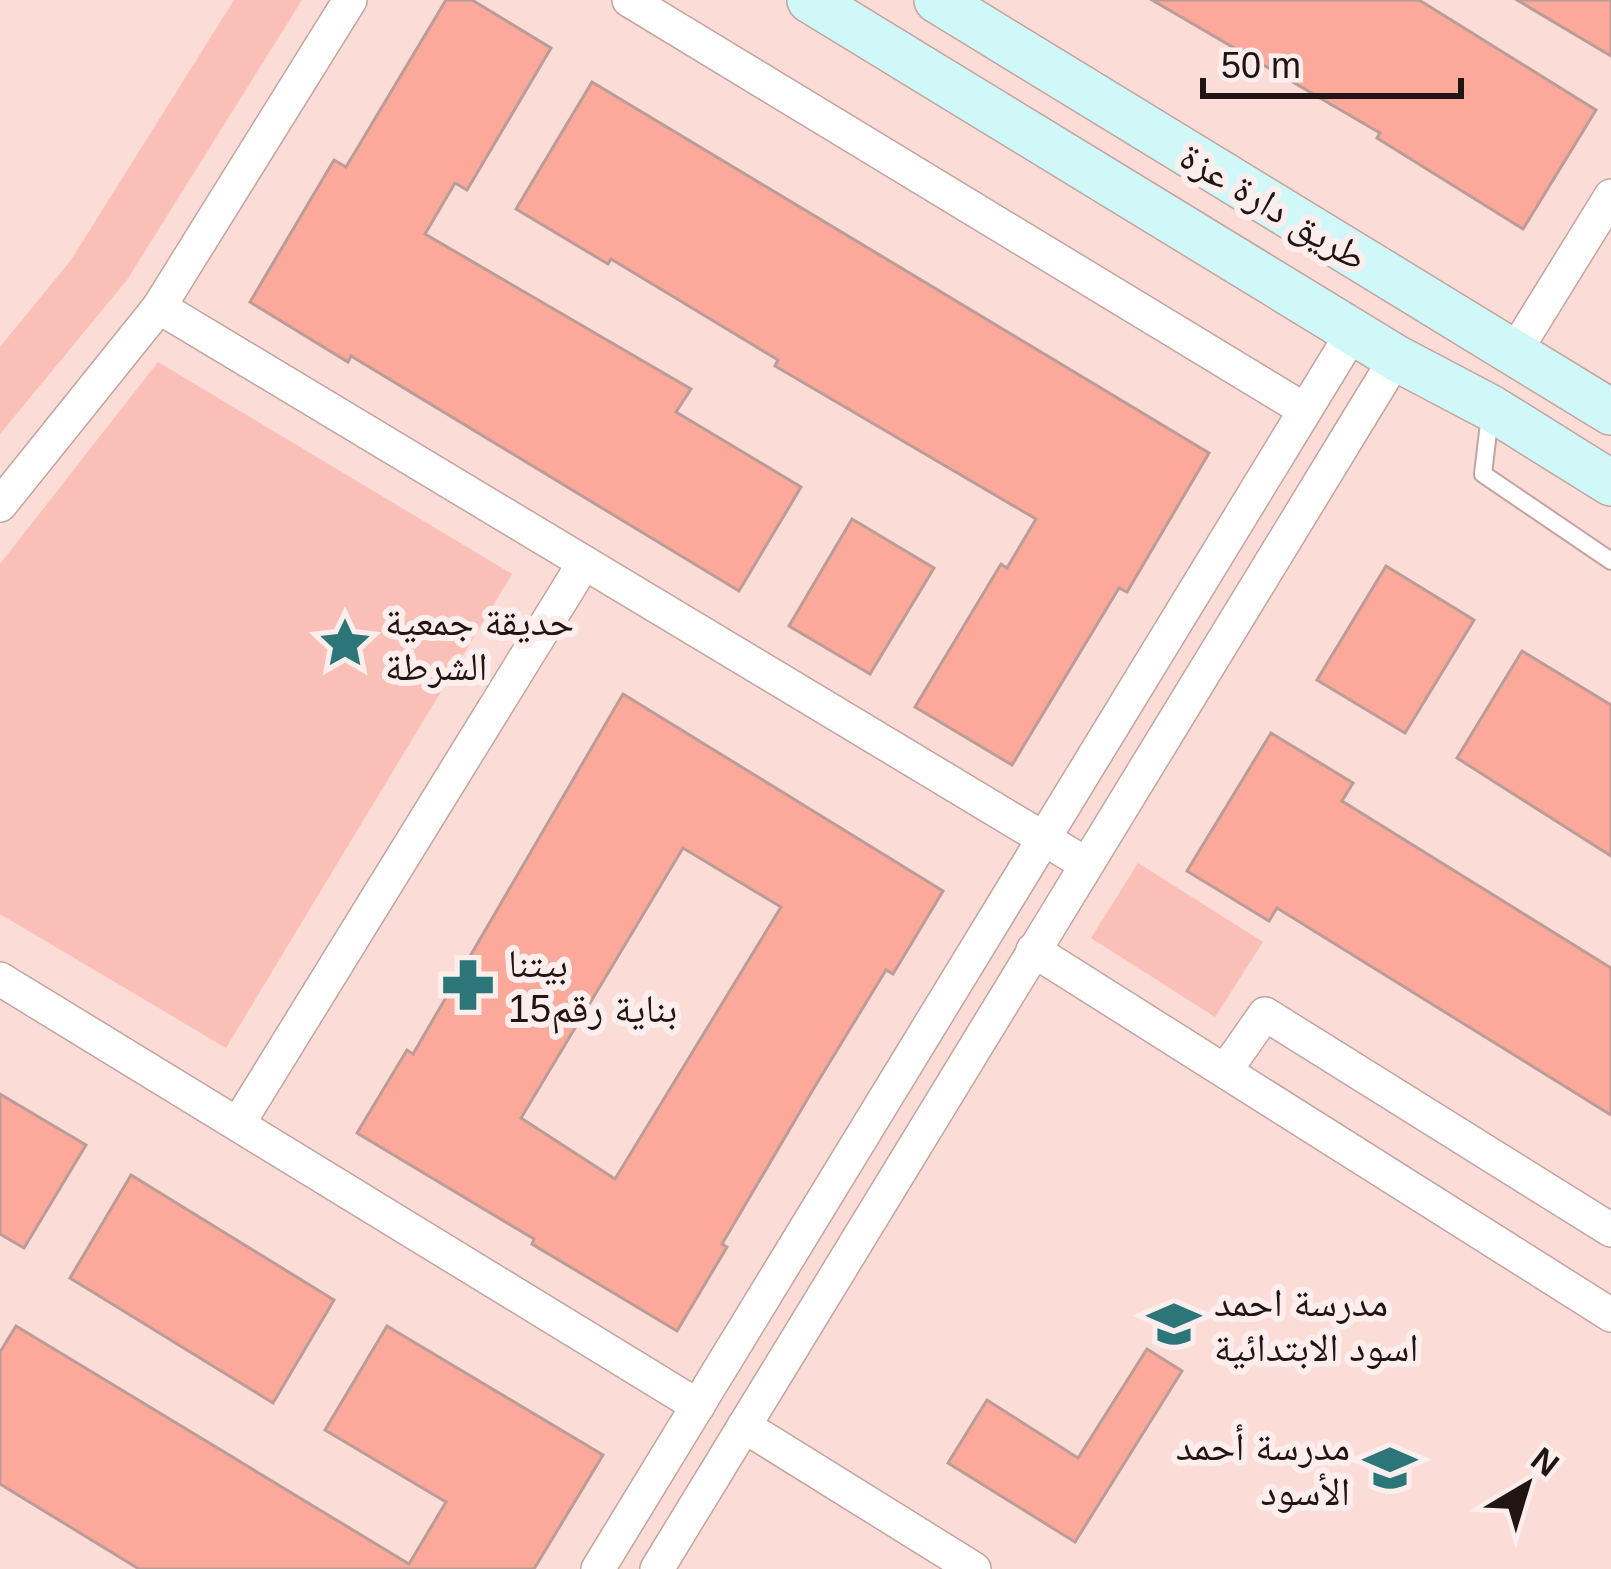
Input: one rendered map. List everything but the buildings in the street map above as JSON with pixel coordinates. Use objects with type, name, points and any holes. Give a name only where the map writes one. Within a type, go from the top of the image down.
[{"type":"main road","points":[[810,0],[1396,358],[1491,408],[1611,483]]},
{"type":"main road","name":"طريق دارة عزة","points":[[937,0],[1611,412]]},
{"type":"street","points":[[0,505],[159,307],[350,0]]},
{"type":"street","points":[[629,0],[1305,410]]},
{"type":"street","points":[[1514,353],[1611,196]]},
{"type":"street","points":[[159,307],[1086,864]]},
{"type":"street","points":[[598,1569],[1353,332]]},
{"type":"street","points":[[657,1569],[1396,358]]},
{"type":"street","points":[[238,1124],[584,562]]},
{"type":"street","points":[[1033,950],[1611,1315]]},
{"type":"street","points":[[0,979],[698,1406]]},
{"type":"street","points":[[1225,1071],[1265,1014],[1611,1230]]},
{"type":"street","points":[[744,1426],[974,1569]]},
{"type":"lane","points":[[1491,408],[1483,474],[1611,561]]},
{"type":"shaded area","points":[[234,0],[302,0],[127,280],[0,434],[0,347],[71,260]]},
{"type":"shaded area","points":[[158,362],[512,574],[226,1048],[0,914],[0,564]]},
{"type":"shaded area","points":[[1138,863],[1263,942],[1215,1017],[1091,938]]},
{"type":"place","name":"حديقة جمعية الشرطة","points":[[345,643]]},
{"type":"place","name":"بيتنا بناية رقم15","points":[[468,985]]},
{"type":"place","name":"مدرسة احمد اسود الابتدائية","points":[[1174,1324]]},
{"type":"place","name":"مدرسة أحمد الأسود","points":[[1390,1468]]}]
